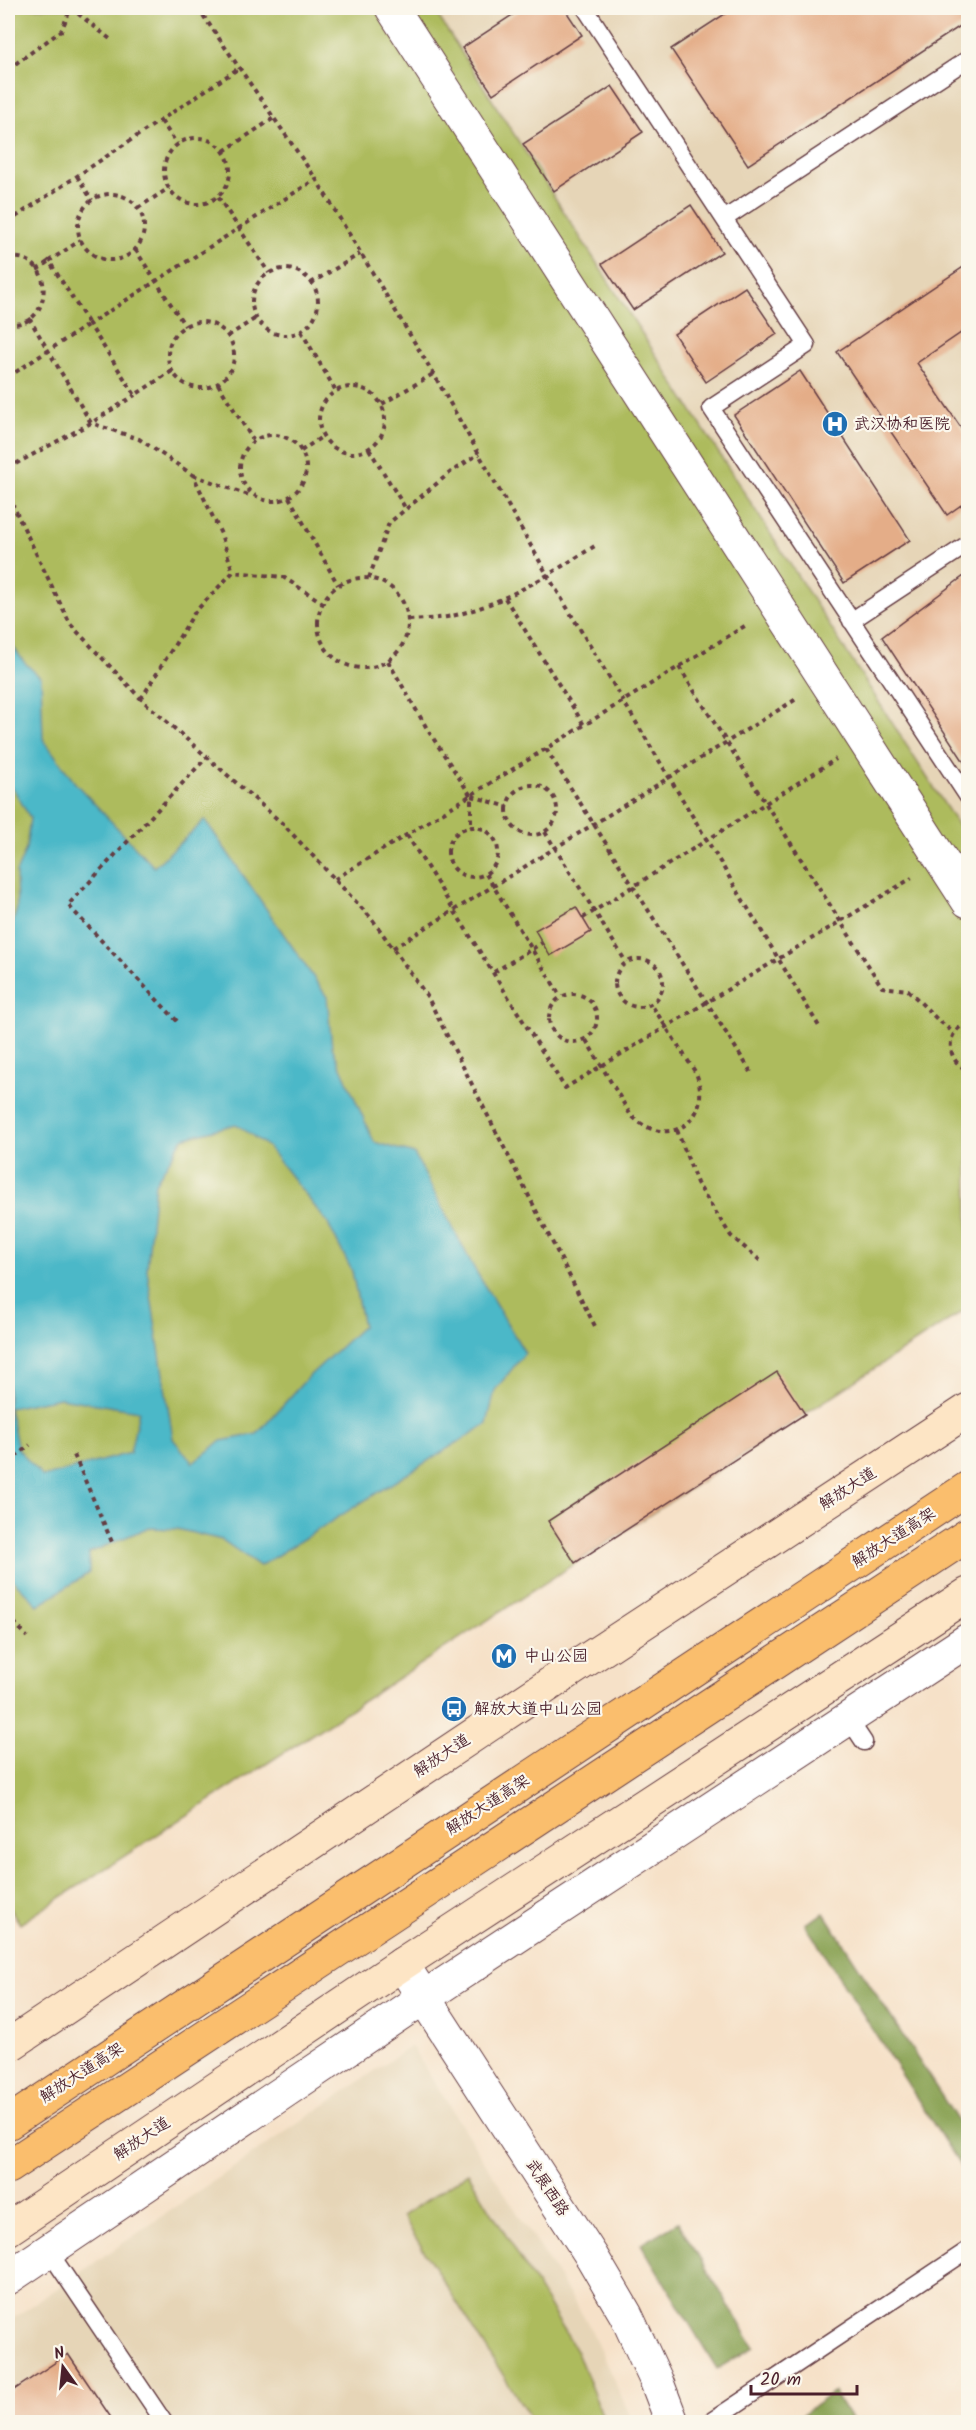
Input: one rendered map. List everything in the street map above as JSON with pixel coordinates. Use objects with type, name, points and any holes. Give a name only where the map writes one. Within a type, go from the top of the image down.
[{"type":"main road","name":"解放大道","points":[[8,2046],[552,1682],[969,1410]]},
{"type":"main road","name":"解放大道高架","points":[[8,2123],[969,1488]]},
{"type":"main road","points":[[8,2167],[969,1535]]},
{"type":"main road","name":"解放大道","points":[[8,2229],[402,1964],[969,1594]]},
{"type":"street","points":[[392,8],[969,901]]},
{"type":"street","points":[[8,2278],[423,1998],[856,1730],[969,1640]]},
{"type":"street","name":"武展西路","points":[[402,1964],[592,2257],[626,2315],[672,2422]]},
{"type":"lane","points":[[585,8],[807,345],[711,408],[969,797]]},
{"type":"lane","points":[[724,219],[969,59]]},
{"type":"lane","points":[[851,621],[969,544]]},
{"type":"lane","points":[[48,2250],[164,2422]]},
{"type":"lane","points":[[710,2422],[969,2250]]},
{"type":"path","points":[[8,69],[61,31],[71,8],[110,39]]},
{"type":"path","points":[[198,8],[316,180],[433,373],[548,576],[820,1028]]},
{"type":"path","points":[[8,222],[239,68]]},
{"type":"path","points":[[224,151],[274,118]]},
{"type":"path","points":[[161,121],[177,144]]},
{"type":"path","points":[[201,138],[214,142],[224,151],[230,162],[231,175],[226,187],[218,197],[206,203],[193,204],[181,200],[169,188],[165,180],[164,167],[168,155],[177,144],[189,139],[201,138]]},
{"type":"path","points":[[77,176],[92,200]]},
{"type":"path","points":[[8,377],[316,180]]},
{"type":"path","points":[[138,208],[169,188]]},
{"type":"path","points":[[111,194],[124,196],[134,202],[138,208],[144,226],[142,238],[135,249],[125,257],[112,260],[99,257],[88,250],[81,240],[78,227],[80,214],[87,204],[98,196],[111,194]]},
{"type":"path","points":[[218,197],[269,273]]},
{"type":"path","points":[[38,270],[81,240]]},
{"type":"path","points":[[135,249],[185,326]]},
{"type":"path","points":[[311,283],[360,254]]},
{"type":"path","points":[[8,258],[24,260],[38,270],[43,277],[45,290],[43,302],[36,314],[13,324],[8,323]]},
{"type":"path","points":[[49,261],[135,395]]},
{"type":"path","points":[[281,269],[294,270],[306,276],[311,283],[318,298],[317,310],[311,322],[302,331],[276,334],[265,328],[256,318],[252,306],[253,293],[259,281],[269,273],[281,269]]},
{"type":"path","points":[[29,318],[90,423],[139,439],[193,475],[263,500],[277,501],[289,496],[299,488],[305,477],[306,464],[301,451],[294,442],[282,436],[269,435],[253,440],[246,448],[241,459],[240,472],[243,484],[252,494],[263,500]]},
{"type":"path","points":[[228,336],[256,318]]},
{"type":"path","points":[[197,322],[210,323],[222,329],[228,336],[234,351],[233,364],[218,384],[205,388],[192,387],[181,381],[172,371],[168,358],[169,346],[175,334],[185,326],[197,322]]},
{"type":"path","points":[[302,331],[336,391]]},
{"type":"path","points":[[8,468],[90,423],[172,371]]},
{"type":"path","points":[[382,404],[433,373]]},
{"type":"path","points":[[218,384],[253,440]]},
{"type":"path","points":[[348,387],[361,388],[373,394],[382,404],[385,416],[384,429],[379,440],[369,449],[356,453],[344,452],[332,446],[323,436],[319,423],[320,411],[326,399],[336,391],[348,387]]},
{"type":"path","points":[[301,451],[323,436]]},
{"type":"path","points":[[369,449],[406,509]]},
{"type":"path","points":[[369,578],[389,523],[452,471],[479,453]]},
{"type":"path","points":[[193,475],[221,534],[233,572]]},
{"type":"path","points":[[8,495],[70,624],[141,699],[283,824],[372,919],[427,996],[597,1330]]},
{"type":"path","points":[[289,496],[338,585]]},
{"type":"path","points":[[409,620],[455,616],[505,598],[548,576],[598,544]]},
{"type":"path","points":[[233,572],[283,577],[323,603]]},
{"type":"path","points":[[141,699],[195,612],[233,572]]},
{"type":"path","points":[[369,578],[384,582],[397,592],[405,605],[409,620],[407,636],[400,650],[388,661],[374,667],[358,668],[343,664],[330,654],[321,641],[318,626],[323,603],[338,585],[353,579],[369,578]]},
{"type":"path","points":[[505,598],[584,725]]},
{"type":"path","points":[[335,879],[753,621]]},
{"type":"path","points":[[388,661],[429,732],[471,795],[471,827]]},
{"type":"path","points":[[679,667],[882,987],[908,990],[954,1033]]},
{"type":"path","points":[[393,948],[801,696]]},
{"type":"path","points":[[546,749],[751,1072]]},
{"type":"path","points":[[177,1021],[68,905],[207,756]]},
{"type":"path","points":[[583,918],[841,756]]},
{"type":"path","points":[[530,785],[541,787],[550,793],[556,802],[557,814],[553,824],[545,832],[523,833],[514,827],[508,818],[508,807],[512,796],[520,789],[530,785]]},
{"type":"path","points":[[471,795],[508,807]]},
{"type":"path","points":[[471,827],[482,829],[491,835],[497,844],[498,856],[494,866],[486,874],[476,877],[464,875],[455,869],[449,860],[448,849],[452,838],[460,831],[471,827]]},
{"type":"path","points":[[545,832],[626,962]]},
{"type":"path","points":[[407,835],[565,1088],[917,875]]},
{"type":"path","points":[[486,874],[561,997]]},
{"type":"path","points":[[494,972],[542,943]]},
{"type":"path","points":[[637,958],[648,960],[657,966],[663,975],[660,997],[651,1004],[641,1008],[630,1006],[620,1000],[615,991],[614,980],[618,970],[626,962],[637,958]]},
{"type":"path","points":[[572,994],[582,995],[592,1001],[597,1011],[598,1022],[594,1032],[586,1040],[576,1043],[565,1042],[555,1036],[550,1026],[549,1015],[553,1004],[561,997],[572,994]]},
{"type":"path","points":[[586,1040],[630,1114],[639,1124],[651,1130],[664,1132],[677,1130],[689,1122],[697,1112],[701,1100],[701,1086],[696,1073],[651,1004]]},
{"type":"path","points":[[969,1023],[954,1033],[950,1043],[951,1054],[957,1064],[969,1070]]},
{"type":"path","points":[[677,1130],[692,1172],[731,1236],[762,1262]]},
{"type":"path","points":[[8,1462],[30,1445]]},
{"type":"path","points":[[74,1455],[112,1542]]},
{"type":"path","points":[[8,1615],[27,1637]]},
{"type":"shaded area","name":"武汉协和医院","points":[[433,8],[968,8],[968,841]]},
{"type":"shaded area","points":[[411,2046],[587,2322],[633,2422],[8,2422],[8,2322]]},
{"type":"green space","name":"中山公园","points":[[8,8],[433,8],[968,841],[968,1308],[20,1924],[8,1905]]},
{"type":"green space","points":[[824,1913],[968,2137],[968,2178],[805,1924]]},
{"type":"green space","points":[[468,2173],[576,2350],[605,2422],[533,2422],[402,2216]]},
{"type":"green space","points":[[678,2222],[754,2347],[717,2369],[641,2244]]},
{"type":"green space","points":[[834,2392],[853,2422],[791,2422]]},
{"type":"water","points":[[8,639],[24,662],[41,678],[43,739],[75,783],[154,867],[205,820],[327,997],[332,1047],[374,1142],[414,1154],[474,1268],[525,1353],[495,1390],[487,1424],[260,1566],[222,1540],[177,1529],[147,1528],[89,1553],[89,1573],[38,1605],[8,1575],[8,938],[17,909],[16,873],[26,849],[30,818],[14,790],[8,786]],"holes":[[[236,1124],[268,1147],[327,1222],[352,1271],[363,1326],[308,1377],[257,1434],[221,1441],[193,1463],[173,1439],[147,1270],[155,1183],[183,1138]],[[60,1398],[139,1411],[130,1453],[43,1477],[18,1449],[9,1408]]]},
{"type":"building","points":[[523,8],[564,8],[582,35],[493,94],[462,48]]},
{"type":"building","points":[[734,8],[968,8],[968,21],[748,165],[671,49]]},
{"type":"building","points":[[612,86],[643,132],[554,191],[523,144]]},
{"type":"building","points":[[691,205],[722,252],[633,310],[602,264]]},
{"type":"building","points":[[968,264],[968,328],[917,363],[968,438],[968,500],[947,515],[837,352]]},
{"type":"building","points":[[745,287],[777,334],[706,382],[674,334]]},
{"type":"building","points":[[800,371],[910,540],[844,583],[734,415]]},
{"type":"building","points":[[968,573],[968,768],[882,637]]},
{"type":"building","points":[[576,907],[591,932],[550,956],[535,930]]},
{"type":"building","points":[[777,1372],[805,1414],[575,1563],[548,1521]]},
{"type":"building","points":[[68,2354],[114,2422],[8,2422],[8,2394]]},
{"type":"place","name":"武汉协和医院","points":[[835,424]]},
{"type":"place","name":"中山公园","points":[[504,1656]]},
{"type":"place","name":"解放大道中山公园","points":[[454,1709]]}]
